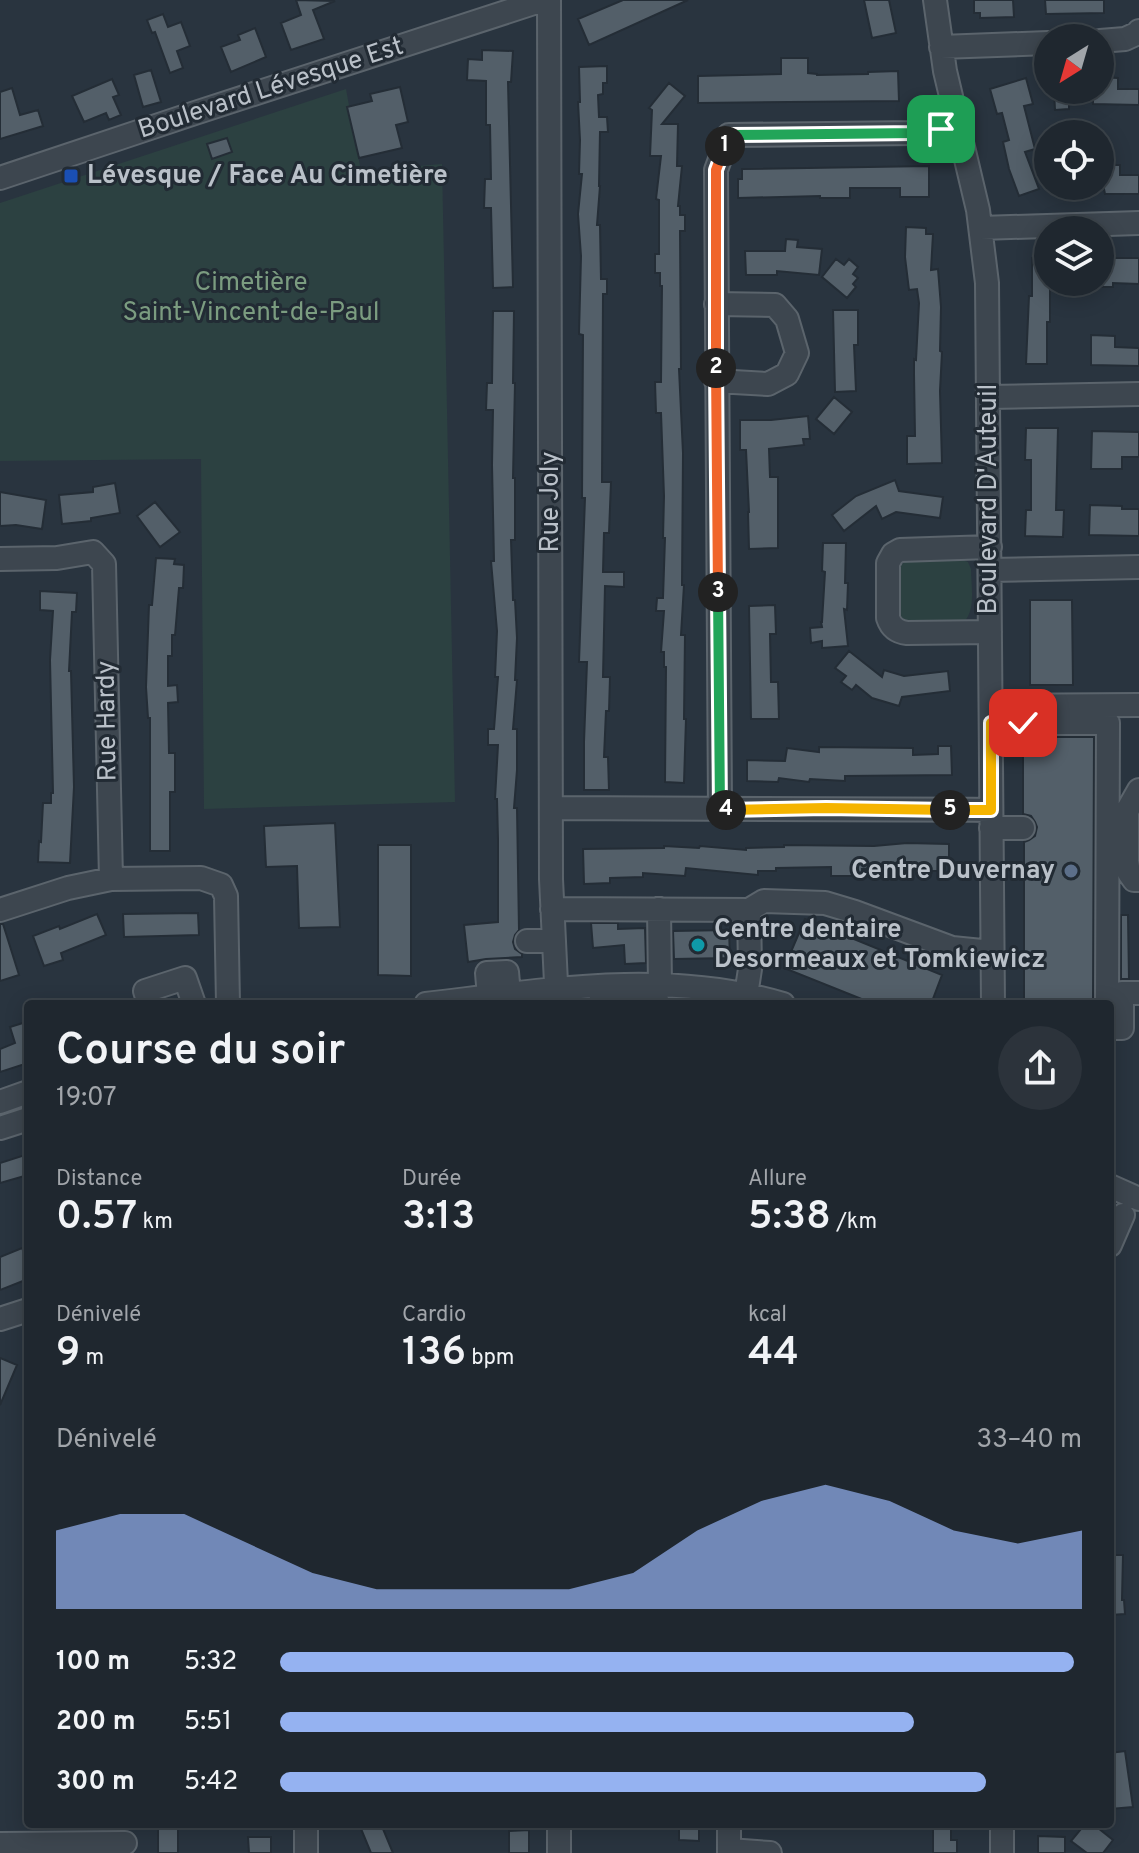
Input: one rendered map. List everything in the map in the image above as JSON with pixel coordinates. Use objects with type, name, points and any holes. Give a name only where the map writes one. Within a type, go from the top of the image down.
[{"type":"street","name":"Boulevard Lévesque Est","points":[[0,178],[546,0]]},
{"type":"street","name":"Rue Joly","points":[[546,0],[552,909],[556,997]]},
{"type":"street","name":"Boulevard D'Auteuil","points":[[935,0],[941,47],[981,228],[987,283],[991,1000]]},
{"type":"street","points":[[1114,40],[1125,39],[1139,31]]},
{"type":"street","points":[[941,47],[1034,44]]},
{"type":"street","points":[[720,810],[716,170],[729,135],[916,133],[957,125]]},
{"type":"street","points":[[981,228],[1139,223]]},
{"type":"street","points":[[716,304],[775,305],[787,319],[797,353],[787,374],[768,384],[716,381]]},
{"type":"street","points":[[988,397],[1139,394]]},
{"type":"street","points":[[990,547],[900,550],[891,556],[887,567],[888,618],[896,630],[907,633],[990,632]]},
{"type":"street","name":"Rue Hardy","points":[[0,559],[57,558],[93,552],[104,564],[111,879]]},
{"type":"street","points":[[990,570],[1139,567]]},
{"type":"street","points":[[991,715],[1139,705]]},
{"type":"street","points":[[991,715],[1108,723],[1107,1000]]},
{"type":"street","points":[[1139,790],[1127,811],[1127,861],[1131,877],[1139,880]]},
{"type":"street","points":[[552,808],[826,808],[991,819],[1023,828]]},
{"type":"street","points":[[0,910],[68,888],[111,879],[201,878],[221,885],[226,896],[228,1000]]},
{"type":"street","points":[[552,909],[749,910],[764,901],[825,903],[952,948],[992,952]]},
{"type":"street","points":[[659,909],[659,994]]},
{"type":"street","points":[[746,995],[750,969],[749,910]]},
{"type":"street","points":[[527,941],[553,941]]},
{"type":"street","points":[[148,1000],[145,991],[185,978],[193,1000]]},
{"type":"street","points":[[462,1000],[499,996],[556,997],[607,985],[659,994]]},
{"type":"street","points":[[623,1000],[695,987],[767,1000]]},
{"type":"street","points":[[1114,1028],[1122,1028],[1122,993],[1139,993]]},
{"type":"street","points":[[0,1102],[24,1093]]},
{"type":"street","points":[[0,1128],[24,1120]]},
{"type":"street","points":[[1114,1192],[1128,1211],[1114,1239]]},
{"type":"street","points":[[0,1319],[24,1311]]},
{"type":"street","points":[[306,1828],[306,1853]]},
{"type":"street","points":[[559,1828],[559,1853]]},
{"type":"street","points":[[729,1828],[729,1852],[770,1853]]},
{"type":"street","points":[[1002,1828],[1002,1853]]},
{"type":"street","points":[[0,1844],[125,1840]]},
{"type":"green space","name":"Cimetière Saint-Vincent-de-Paul","points":[[346,89],[361,171],[442,164],[455,802],[204,809],[201,459],[0,461],[0,203]]},
{"type":"green space","points":[[909,559],[960,559],[968,562],[972,597],[964,622],[909,622],[902,618],[898,611],[898,571]]},
{"type":"building","points":[[296,0],[335,1],[313,10],[324,39],[291,50],[281,23],[301,15]]},
{"type":"building","points":[[623,0],[688,0],[589,45],[578,19]]},
{"type":"building","points":[[864,0],[889,0],[896,33],[872,38]]},
{"type":"building","points":[[974,0],[1013,0],[1014,17],[980,18],[980,13],[974,13]]},
{"type":"building","points":[[1045,0],[1104,0],[1104,13],[1046,14]]},
{"type":"building","points":[[163,14],[168,27],[181,22],[190,46],[177,51],[183,68],[170,73],[155,32],[152,33],[147,20]]},
{"type":"building","points":[[255,28],[266,57],[231,72],[221,47],[240,40],[238,35]]},
{"type":"building","points":[[482,50],[513,51],[511,82],[508,82],[513,287],[493,288],[491,208],[484,208],[485,179],[491,179],[486,81],[467,80],[468,59],[482,60]]},
{"type":"building","points":[[781,58],[808,58],[808,73],[817,75],[898,71],[899,101],[698,103],[698,76],[781,74]]},
{"type":"building","points":[[607,66],[607,83],[603,83],[603,94],[598,95],[599,117],[607,117],[608,132],[600,132],[597,225],[600,225],[601,279],[607,279],[607,294],[603,294],[602,482],[611,482],[609,533],[604,533],[603,572],[624,572],[624,587],[605,586],[603,677],[610,677],[604,757],[608,757],[609,790],[584,790],[587,662],[579,662],[585,498],[582,498],[583,335],[579,334],[581,256],[578,214],[582,174],[579,174],[579,67]]},
{"type":"building","points":[[151,70],[161,102],[143,107],[134,75]]},
{"type":"building","points":[[1026,78],[1033,104],[1024,106],[1034,149],[1025,152],[1034,176],[1034,191],[1019,196],[1003,142],[1009,140],[1002,113],[997,114],[990,89]]},
{"type":"building","points":[[1114,78],[1118,78],[1118,89],[1139,89],[1139,105],[1093,104],[1114,104]]},
{"type":"building","points":[[112,79],[119,95],[113,97],[121,115],[109,120],[106,113],[84,122],[72,96]]},
{"type":"building","points":[[669,83],[685,96],[662,124],[678,124],[677,166],[682,166],[678,206],[680,215],[685,215],[685,231],[680,231],[679,369],[683,453],[684,585],[681,635],[685,635],[684,783],[665,782],[666,667],[664,652],[661,652],[664,611],[656,611],[657,598],[663,598],[665,538],[661,413],[656,413],[655,382],[661,382],[662,286],[660,273],[655,273],[655,254],[659,254],[659,200],[656,199],[661,156],[650,156],[652,110],[649,108]]},
{"type":"building","points":[[400,87],[408,122],[396,125],[402,148],[359,158],[347,107],[372,101],[370,94]]},
{"type":"building","points":[[12,88],[20,115],[38,110],[43,126],[0,139],[0,92]]},
{"type":"building","points":[[1055,104],[1069,104],[1069,109],[1055,110]]},
{"type":"building","points":[[227,138],[232,152],[212,159],[207,144]]},
{"type":"building","points":[[1114,165],[1120,165],[1120,175],[1139,175],[1139,194],[1114,194]]},
{"type":"building","points":[[929,166],[929,197],[900,197],[900,188],[850,188],[850,198],[738,198],[738,179],[742,179],[742,169]]},
{"type":"building","points":[[906,227],[926,228],[926,234],[933,234],[931,270],[938,269],[941,307],[942,463],[907,464],[907,436],[915,436],[914,359],[919,303],[917,289],[909,290],[905,257]]},
{"type":"building","points":[[786,239],[798,240],[797,247],[822,249],[819,275],[777,271],[777,275],[746,275],[745,251],[785,251]]},
{"type":"building","points":[[1034,258],[1034,296],[1050,296],[1047,364],[1026,364],[1029,296],[1032,296]]},
{"type":"building","points":[[1114,258],[1139,258],[1139,284],[1114,283]]},
{"type":"building","points":[[836,259],[844,265],[849,259],[858,267],[853,274],[858,278],[853,284],[856,287],[847,298],[822,277]]},
{"type":"building","points":[[833,310],[858,310],[858,345],[854,345],[856,391],[835,392]]},
{"type":"building","points":[[493,311],[514,311],[515,540],[511,540],[517,638],[513,729],[517,729],[514,808],[517,808],[519,930],[513,942],[522,957],[468,962],[464,925],[498,922],[495,799],[498,745],[488,745],[488,729],[494,729],[498,677],[495,677],[497,631],[491,561],[494,561],[493,410],[486,410],[487,383],[492,383]]},
{"type":"building","points":[[1091,335],[1115,336],[1115,347],[1139,348],[1139,366],[1091,365]]},
{"type":"building","points":[[834,397],[852,412],[834,434],[816,419]]},
{"type":"building","points":[[808,416],[810,439],[803,439],[804,445],[769,449],[770,477],[778,477],[778,548],[749,549],[746,450],[740,450],[740,420]]},
{"type":"building","points":[[1026,428],[1058,428],[1056,510],[1064,510],[1063,537],[1025,536],[1026,510],[1031,510],[1031,460],[1025,460]]},
{"type":"building","points":[[1092,431],[1139,432],[1139,457],[1122,457],[1122,469],[1091,469]]},
{"type":"building","points":[[895,480],[899,491],[943,497],[940,518],[896,512],[882,519],[876,506],[844,531],[832,515],[856,496]]},
{"type":"building","points":[[115,483],[120,513],[91,518],[91,521],[62,524],[59,495],[93,492],[93,487]]},
{"type":"building","points":[[0,492],[46,500],[42,529],[0,526]]},
{"type":"building","points":[[155,502],[180,532],[160,547],[137,516]]},
{"type":"building","points":[[1090,505],[1139,509],[1139,536],[1089,535]]},
{"type":"building","points":[[823,543],[846,543],[845,583],[848,583],[847,610],[844,609],[848,646],[822,648],[822,641],[811,643],[810,628],[822,627]]},
{"type":"building","points":[[156,558],[175,559],[174,564],[184,565],[175,635],[172,635],[172,656],[168,656],[168,686],[177,685],[178,702],[168,703],[169,753],[175,753],[175,792],[170,792],[170,851],[150,851],[150,718],[146,687],[149,605],[152,605]]},
{"type":"building","points":[[40,591],[77,593],[76,612],[72,612],[69,671],[74,787],[70,863],[38,862],[43,803],[51,803],[53,793],[50,660],[53,611],[40,610]]},
{"type":"building","points":[[1030,600],[1072,600],[1073,685],[1030,685]]},
{"type":"building","points":[[775,605],[776,634],[770,634],[771,682],[778,682],[779,719],[751,719],[749,606]]},
{"type":"building","points":[[849,651],[882,677],[884,670],[904,676],[948,671],[950,691],[902,697],[899,706],[872,698],[856,685],[852,690],[841,682],[846,676],[835,668]]},
{"type":"building","name":"Centre Duvernay","points":[[1023,737],[1094,737],[1093,1000],[1024,1000],[1024,842],[1035,836],[1037,827],[1031,816],[1023,814]]},
{"type":"building","points":[[938,746],[951,746],[952,775],[845,776],[845,781],[810,779],[809,782],[779,778],[778,782],[747,781],[747,760],[785,761],[787,748],[819,752],[819,747],[913,748],[913,755],[938,754]]},
{"type":"building","points":[[335,823],[340,927],[299,928],[297,866],[266,867],[264,826]]},
{"type":"building","points":[[949,844],[949,864],[942,864],[942,871],[917,871],[918,865],[862,869],[863,876],[831,876],[831,867],[776,868],[776,871],[758,871],[758,875],[686,868],[685,876],[643,873],[643,877],[610,878],[610,883],[584,884],[583,849],[700,846],[746,850],[784,845],[874,846]]},
{"type":"building","points":[[378,845],[411,845],[411,976],[378,975]]},
{"type":"building","points":[[198,913],[199,935],[124,937],[123,914]]},
{"type":"building","points":[[97,914],[106,935],[61,953],[63,960],[44,966],[33,936]]},
{"type":"building","points":[[1121,915],[1128,915],[1129,979],[1121,979]]},
{"type":"building","points":[[805,919],[942,975],[933,1000],[864,1000],[784,968]]},
{"type":"building","points":[[591,923],[618,923],[618,929],[645,928],[646,963],[625,964],[624,945],[593,948]]},
{"type":"building","points":[[0,924],[3,924],[19,975],[0,981]]},
{"type":"building","name":"Centre dentaire Desormeaux et Tomkiewicz","points":[[729,930],[730,958],[674,959],[673,931]]},
{"type":"building","points":[[24,1023],[24,1064],[0,1072],[0,1049],[15,1043],[10,1027]]},
{"type":"building","points":[[24,1155],[24,1176],[0,1183],[0,1163]]},
{"type":"building","points":[[22,1248],[24,1281],[0,1290],[0,1257]]},
{"type":"building","points":[[0,1358],[17,1365],[0,1405]]},
{"type":"building","points":[[1114,1555],[1123,1555],[1122,1600],[1125,1614],[1114,1615]]},
{"type":"building","points":[[1125,1751],[1133,1807],[1114,1809],[1114,1752]]},
{"type":"building","points":[[158,1828],[178,1828],[178,1853],[158,1853]]},
{"type":"building","points":[[361,1828],[383,1828],[393,1853],[371,1853]]},
{"type":"building","points":[[679,1828],[699,1828],[699,1841],[679,1840]]},
{"type":"building","points":[[933,1828],[951,1828],[951,1840],[957,1840],[957,1853],[933,1853]]},
{"type":"building","points":[[1082,1828],[1098,1828],[1113,1840],[1103,1853],[1087,1853],[1071,1841]]},
{"type":"building","points":[[529,1830],[529,1853],[509,1853],[509,1831]]},
{"type":"building","points":[[1038,1836],[1065,1837],[1065,1853],[1038,1853]]},
{"type":"building","points":[[248,1837],[271,1837],[271,1853],[249,1853]]},
{"type":"place","name":"Lévesque / Face Au Cimetière","points":[[71,176]]},
{"type":"place","name":"Centre Duvernay","points":[[1071,871]]},
{"type":"place","name":"Centre dentaire Desormeaux et Tomkiewicz","points":[[698,945]]},
{"type":"route","points":[[941,129],[916,133],[729,135],[716,170],[720,810],[991,810],[991,723],[1023,723]]}]
